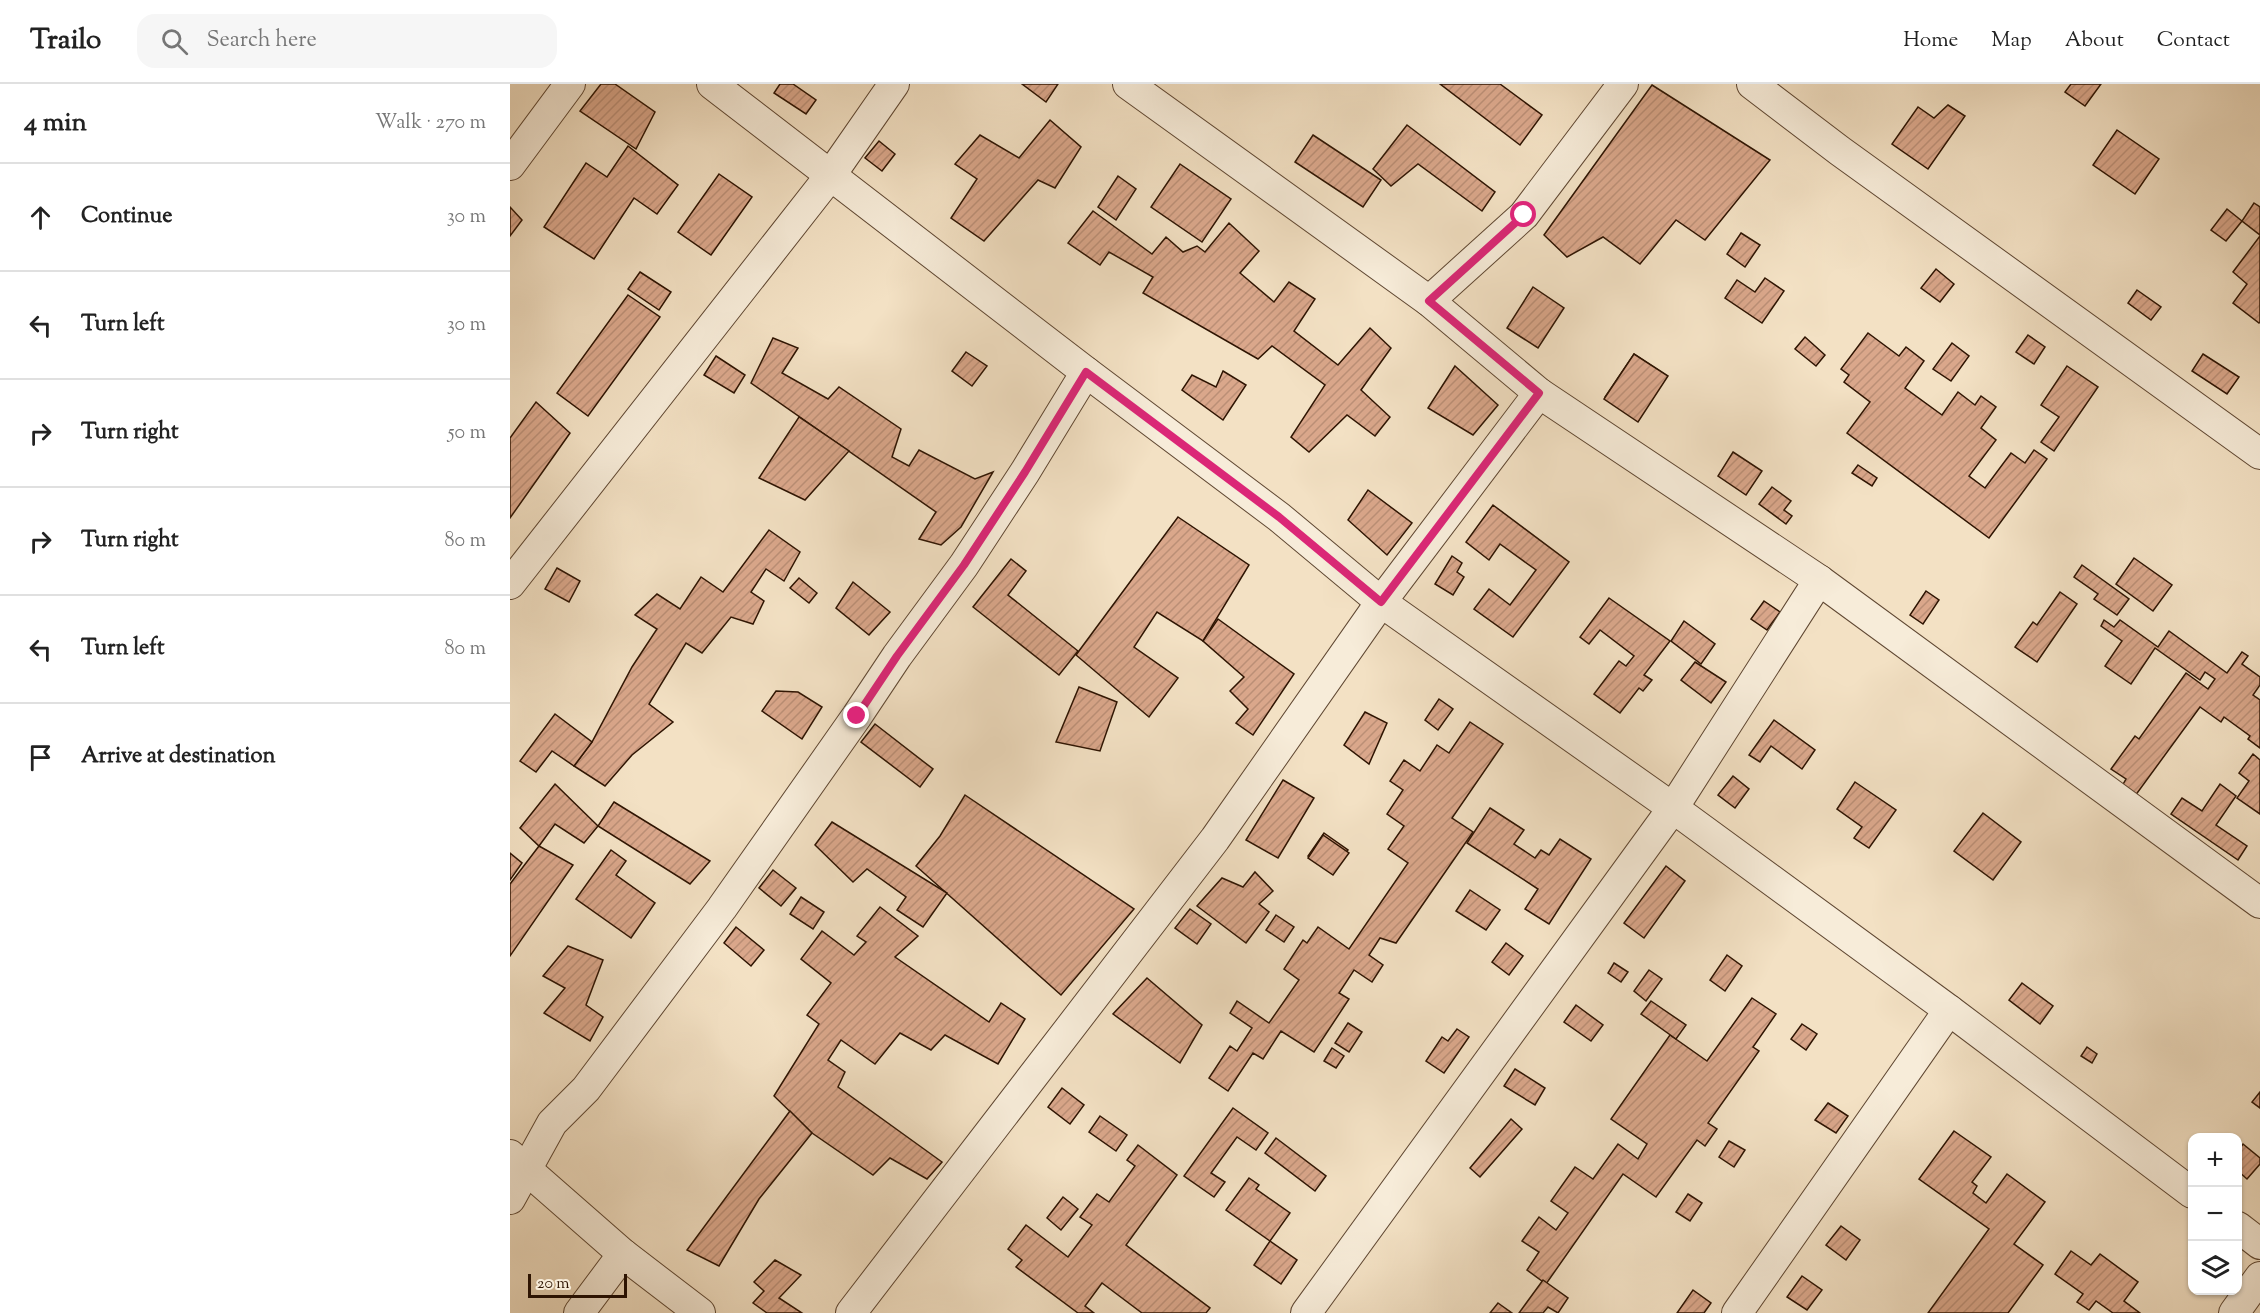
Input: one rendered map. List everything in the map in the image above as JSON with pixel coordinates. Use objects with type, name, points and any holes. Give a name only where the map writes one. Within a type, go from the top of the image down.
[{"type":"street","points":[[510,165],[570,84]]},
{"type":"street","points":[[712,84],[1086,372],[1279,517],[1381,602],[1673,808],[1949,1010],[2188,1189]]},
{"type":"street","points":[[510,584],[830,176],[894,84]]},
{"type":"street","points":[[1128,84],[1429,301],[1539,393],[1819,580],[2260,903]]},
{"type":"street","points":[[1429,301],[1524,215],[1623,84]]},
{"type":"street","points":[[1752,84],[1840,151],[2260,454]]},
{"type":"street","points":[[510,1199],[518,1162],[586,1089],[722,908],[897,656],[964,565],[1025,472],[1086,372]]},
{"type":"street","points":[[851,1313],[1215,839],[1381,602],[1539,393]]},
{"type":"street","points":[[1306,1313],[1673,808],[1819,580]]},
{"type":"street","points":[[1737,1313],[1949,1010]]},
{"type":"street","points":[[518,1162],[622,1254],[700,1313]]},
{"type":"street","points":[[2242,1230],[2260,1244]]},
{"type":"street","points":[[579,1313],[622,1254]]},
{"type":"street","points":[[2234,1313],[2260,1277]]},
{"type":"building","points":[[601,84],[615,84],[655,112],[636,149],[580,111]]},
{"type":"building","points":[[780,84],[793,84],[816,100],[806,114],[774,93]]},
{"type":"building","points":[[1022,84],[1058,84],[1046,102]]},
{"type":"building","points":[[1440,84],[1500,84],[1542,115],[1520,145]]},
{"type":"building","points":[[2071,84],[2101,84],[2085,106],[2065,92]]},
{"type":"building","points":[[1652,85],[1770,160],[1705,240],[1676,220],[1640,264],[1603,237],[1567,257],[1544,235]]},
{"type":"building","points":[[1948,105],[1965,116],[1928,169],[1892,144],[1918,107],[1934,118]]},
{"type":"building","points":[[1050,120],[1081,147],[1055,188],[1038,180],[984,241],[951,218],[977,179],[955,164],[980,135],[1019,158]]},
{"type":"building","points":[[1407,125],[1495,192],[1482,211],[1418,164],[1391,186],[1373,169]]},
{"type":"building","points":[[2117,130],[2159,159],[2135,194],[2093,165]]},
{"type":"building","points":[[1313,135],[1381,180],[1363,207],[1295,162]]},
{"type":"building","points":[[879,141],[895,154],[882,171],[865,158]]},
{"type":"building","points":[[628,146],[678,185],[657,214],[634,198],[594,259],[544,227],[586,163],[607,177]]},
{"type":"building","points":[[1180,164],[1231,199],[1202,242],[1151,207]]},
{"type":"building","points":[[719,174],[752,197],[711,255],[678,232]]},
{"type":"building","points":[[1118,176],[1136,189],[1116,220],[1098,207]]},
{"type":"building","points":[[2254,203],[2260,207],[2260,235],[2242,221]]},
{"type":"building","points":[[510,207],[522,220],[510,236]]},
{"type":"building","points":[[2227,209],[2242,221],[2226,241],[2211,230]]},
{"type":"building","points":[[1093,211],[1152,254],[1166,237],[1183,252],[1197,246],[1205,252],[1229,223],[1259,251],[1240,273],[1274,302],[1289,282],[1315,299],[1294,331],[1338,365],[1370,328],[1391,348],[1361,390],[1390,417],[1375,436],[1347,415],[1309,452],[1291,437],[1325,385],[1272,346],[1258,359],[1143,293],[1153,277],[1109,252],[1100,265],[1068,243]]},
{"type":"building","points":[[1741,233],[1760,245],[1745,267],[1727,254]]},
{"type":"building","points":[[2260,236],[2259,323],[2233,303],[2247,284],[2233,272]]},
{"type":"building","points":[[1936,269],[1954,284],[1940,302],[1921,288]]},
{"type":"building","points":[[640,272],[671,292],[659,310],[628,289]]},
{"type":"building","points":[[1765,278],[1784,291],[1762,323],[1725,298],[1737,280],[1755,292]]},
{"type":"building","points":[[1533,287],[1564,308],[1538,348],[1507,328]]},
{"type":"building","points":[[2137,290],[2161,307],[2151,320],[2128,303]]},
{"type":"building","points":[[628,295],[660,317],[588,416],[557,393]]},
{"type":"building","points":[[1868,333],[1899,356],[1906,347],[1924,361],[1905,388],[1942,415],[1958,392],[1975,405],[1981,396],[1996,407],[1981,428],[1996,440],[1969,476],[1985,488],[2011,453],[2025,463],[2034,450],[2047,459],[1989,538],[1847,433],[1870,402],[1844,382],[1849,375],[1841,369]]},
{"type":"building","points":[[2028,335],[2045,347],[2034,364],[2016,352]]},
{"type":"building","points":[[1805,337],[1825,355],[1816,366],[1795,349]]},
{"type":"building","points":[[773,338],[798,348],[782,373],[828,399],[839,387],[901,429],[892,457],[909,466],[919,450],[975,479],[993,472],[961,527],[941,545],[919,539],[936,512],[751,383]]},
{"type":"building","points":[[1952,343],[1969,356],[1951,381],[1933,369]]},
{"type":"building","points":[[966,352],[987,366],[972,386],[952,371]]},
{"type":"building","points":[[1634,354],[1667,376],[1639,419],[1605,397]]},
{"type":"building","points":[[1634,354],[1668,376],[1638,422],[1604,399]]},
{"type":"building","points":[[2203,354],[2239,377],[2227,394],[2192,371]]},
{"type":"building","points":[[716,356],[745,375],[734,393],[704,375]]},
{"type":"building","points":[[1455,366],[1498,405],[1473,435],[1428,408]]},
{"type":"building","points":[[2067,366],[2098,387],[2054,451],[2041,442],[2059,417],[2041,405]]},
{"type":"building","points":[[1223,371],[1246,385],[1223,420],[1182,390],[1192,375],[1216,387]]},
{"type":"building","points":[[536,402],[570,433],[510,518],[510,438]]},
{"type":"building","points":[[799,417],[849,451],[805,500],[759,478]]},
{"type":"building","points":[[1733,452],[1762,471],[1746,495],[1718,476]]},
{"type":"building","points":[[1858,465],[1877,478],[1872,486],[1852,473]]},
{"type":"building","points":[[1772,487],[1791,501],[1784,510],[1792,516],[1786,524],[1759,504]]},
{"type":"building","points":[[1368,490],[1412,523],[1387,555],[1348,520]]},
{"type":"building","points":[[1493,505],[1569,562],[1513,637],[1474,609],[1489,589],[1510,605],[1536,570],[1500,544],[1489,560],[1466,542]]},
{"type":"building","points":[[1178,517],[1249,565],[1203,641],[1157,612],[1134,647],[1178,678],[1149,717],[1076,655]]},
{"type":"building","points":[[769,530],[800,552],[784,581],[766,569],[751,592],[764,601],[753,624],[731,617],[702,653],[686,643],[649,704],[673,722],[632,755],[605,786],[574,766],[592,742],[632,667],[657,629],[635,615],[657,594],[680,609],[701,577],[723,592]]},
{"type":"building","points":[[1452,556],[1462,563],[1457,572],[1464,577],[1453,595],[1435,584]]},
{"type":"building","points":[[2134,558],[2172,585],[2153,611],[2116,584]]},
{"type":"building","points":[[1011,559],[1026,571],[1008,595],[1078,651],[1059,675],[973,607]]},
{"type":"building","points":[[2082,565],[2129,599],[2117,615],[2094,599],[2098,594],[2074,577]]},
{"type":"building","points":[[557,568],[580,581],[569,602],[545,589]]},
{"type":"building","points":[[799,578],[817,593],[809,603],[790,588]]},
{"type":"building","points":[[853,582],[890,612],[869,635],[836,608]]},
{"type":"building","points":[[1926,591],[1939,600],[1923,624],[1910,615]]},
{"type":"building","points":[[2060,592],[2077,604],[2037,662],[2015,647],[2033,622],[2037,625]]},
{"type":"building","points":[[1609,598],[1670,641],[1644,675],[1652,680],[1643,691],[1639,688],[1620,713],[1594,694],[1619,661],[1626,666],[1634,656],[1600,630],[1589,644],[1580,637]]},
{"type":"building","points":[[1764,601],[1780,612],[1767,630],[1751,619]]},
{"type":"building","points":[[1218,619],[1294,674],[1253,735],[1236,723],[1248,709],[1230,691],[1244,677],[1203,641]]},
{"type":"building","points":[[2104,620],[2114,627],[2120,620],[2158,647],[2169,631],[2227,673],[2242,652],[2248,656],[2242,664],[2260,677],[2260,685],[2253,695],[2260,700],[2260,748],[2248,739],[2250,736],[2224,717],[2221,722],[2200,707],[2135,796],[2122,786],[2126,779],[2111,769],[2135,736],[2139,739],[2186,673],[2208,689],[2215,679],[2205,672],[2200,680],[2155,648],[2131,684],[2105,666],[2122,641],[2101,626]]},
{"type":"building","points":[[1684,621],[1715,644],[1701,664],[1671,641]]},
{"type":"building","points":[[1695,662],[1726,682],[1711,703],[1681,680]]},
{"type":"building","points":[[1079,687],[1117,702],[1100,751],[1056,742]]},
{"type":"building","points":[[776,691],[798,692],[822,707],[802,739],[762,711]]},
{"type":"building","points":[[1439,699],[1453,709],[1438,730],[1425,720]]},
{"type":"building","points":[[1365,712],[1387,723],[1369,764],[1344,745]]},
{"type":"building","points":[[555,714],[592,742],[574,766],[552,751],[536,772],[520,761]]},
{"type":"building","points":[[1774,720],[1815,750],[1802,769],[1771,746],[1760,762],[1749,755]]},
{"type":"building","points":[[1470,722],[1503,744],[1452,818],[1473,832],[1396,943],[1380,938],[1369,955],[1383,965],[1372,982],[1354,970],[1339,993],[1349,999],[1314,1052],[1281,1031],[1263,1059],[1253,1053],[1228,1091],[1209,1078],[1230,1046],[1237,1051],[1252,1028],[1230,1013],[1237,1001],[1269,1023],[1299,980],[1284,969],[1303,940],[1307,943],[1318,927],[1349,949],[1408,863],[1388,849],[1404,826],[1387,814],[1403,790],[1390,781],[1404,760],[1420,771],[1437,745],[1449,753]]},
{"type":"building","points":[[875,724],[933,769],[920,787],[861,742]]},
{"type":"building","points":[[2253,754],[2260,760],[2260,814],[2237,798],[2249,781],[2239,773]]},
{"type":"building","points":[[1733,776],[1749,789],[1735,808],[1718,795]]},
{"type":"building","points":[[1283,780],[1314,798],[1278,858],[1246,840]]},
{"type":"building","points":[[1855,782],[1896,810],[1869,848],[1854,838],[1862,827],[1837,809]]},
{"type":"building","points":[[555,784],[598,826],[584,843],[555,824],[539,846],[520,828]]},
{"type":"building","points":[[2220,784],[2236,796],[2216,825],[2247,846],[2238,860],[2171,814],[2182,798],[2202,811]]},
{"type":"building","points":[[965,795],[1134,909],[1061,995],[916,866],[940,836]]},
{"type":"building","points":[[614,802],[710,861],[690,884],[598,826]]},
{"type":"building","points":[[1490,808],[1524,830],[1514,844],[1535,858],[1541,850],[1549,855],[1560,839],[1591,859],[1549,924],[1525,909],[1538,889],[1467,843]]},
{"type":"building","points":[[1983,813],[2021,842],[1993,880],[1954,851]]},
{"type":"building","points":[[832,822],[947,893],[923,927],[897,910],[906,897],[867,869],[853,882],[815,845]]},
{"type":"building","points":[[1324,833],[1348,850],[1332,872],[1308,856]]},
{"type":"building","points":[[1323,835],[1349,853],[1333,875],[1308,858]]},
{"type":"building","points":[[539,846],[573,865],[510,956],[510,884]]},
{"type":"building","points":[[611,850],[626,861],[616,875],[655,903],[631,938],[576,899]]},
{"type":"building","points":[[510,853],[522,863],[510,880]]},
{"type":"building","points":[[1666,866],[1685,881],[1644,938],[1624,923]]},
{"type":"building","points":[[773,870],[796,888],[781,906],[759,888]]},
{"type":"building","points":[[1255,872],[1273,891],[1259,904],[1269,912],[1246,943],[1197,906],[1222,878],[1243,887]]},
{"type":"building","points":[[1470,890],[1500,910],[1486,930],[1456,911]]},
{"type":"building","points":[[801,897],[824,912],[813,929],[790,914]]},
{"type":"building","points":[[880,907],[918,936],[895,957],[989,1022],[1001,1003],[1025,1019],[998,1064],[945,1035],[931,1050],[900,1033],[875,1064],[841,1040],[828,1060],[845,1072],[838,1087],[942,1162],[927,1179],[890,1158],[873,1175],[812,1133],[774,1096],[819,1024],[807,1015],[831,983],[801,959],[822,931],[854,955],[866,942],[857,936]]},
{"type":"building","points":[[1190,909],[1211,924],[1197,944],[1175,928]]},
{"type":"building","points":[[1276,915],[1294,927],[1284,942],[1266,930]]},
{"type":"building","points":[[736,927],[764,950],[751,966],[724,943]]},
{"type":"building","points":[[1506,943],[1523,956],[1509,975],[1492,962]]},
{"type":"building","points":[[568,946],[603,960],[586,1005],[603,1017],[590,1041],[544,1013],[565,988],[543,976]]},
{"type":"building","points":[[1727,955],[1742,966],[1725,991],[1710,980]]},
{"type":"building","points":[[1614,963],[1628,972],[1621,982],[1608,973]]},
{"type":"building","points":[[1649,970],[1662,979],[1646,1001],[1634,991]]},
{"type":"building","points":[[1147,978],[1202,1025],[1180,1063],[1113,1014]]},
{"type":"building","points":[[2022,983],[2053,1006],[2040,1024],[2009,1000]]},
{"type":"building","points":[[1752,998],[1776,1014],[1753,1047],[1759,1051],[1708,1123],[1717,1129],[1705,1146],[1697,1140],[1656,1197],[1623,1174],[1546,1284],[1527,1270],[1539,1252],[1522,1241],[1539,1217],[1556,1230],[1568,1213],[1551,1201],[1575,1167],[1593,1179],[1618,1144],[1638,1159],[1647,1144],[1611,1119],[1670,1035],[1707,1061]]},
{"type":"building","points":[[1651,1001],[1686,1025],[1676,1039],[1641,1014]]},
{"type":"building","points":[[1576,1005],[1603,1025],[1591,1041],[1564,1022]]},
{"type":"building","points":[[1348,1023],[1362,1032],[1349,1052],[1335,1043]]},
{"type":"building","points":[[1802,1024],[1817,1034],[1806,1050],[1791,1039]]},
{"type":"building","points":[[1457,1029],[1469,1037],[1444,1073],[1426,1061],[1442,1037],[1448,1041]]},
{"type":"building","points":[[2087,1047],[2097,1054],[2092,1063],[2081,1056]]},
{"type":"building","points":[[1332,1048],[1344,1056],[1336,1068],[1324,1061]]},
{"type":"building","points":[[1515,1069],[1545,1088],[1535,1105],[1504,1086]]},
{"type":"building","points":[[1062,1088],[1084,1105],[1070,1124],[1048,1107]]},
{"type":"building","points":[[2260,1092],[2260,1108],[2252,1102]]},
{"type":"building","points":[[1828,1103],[1848,1116],[1836,1133],[1815,1120]]},
{"type":"building","points":[[1233,1108],[1268,1133],[1256,1150],[1237,1137],[1211,1173],[1225,1182],[1214,1197],[1184,1176]]},
{"type":"building","points":[[790,1111],[812,1133],[759,1199],[719,1266],[687,1250]]},
{"type":"building","points":[[1100,1116],[1127,1135],[1116,1151],[1089,1132]]},
{"type":"building","points":[[1511,1119],[1522,1129],[1480,1177],[1470,1168]]},
{"type":"building","points":[[1954,1131],[1991,1157],[1972,1182],[1977,1186],[1973,1193],[1986,1203],[2007,1174],[2045,1202],[2014,1244],[2043,1265],[2008,1313],[1928,1313],[1989,1229],[1919,1179]]},
{"type":"building","points":[[1276,1138],[1326,1176],[1315,1191],[1265,1153]]},
{"type":"building","points":[[1729,1141],[1745,1150],[1734,1167],[1719,1157]]},
{"type":"building","points":[[1138,1145],[1177,1175],[1126,1245],[1210,1308],[1206,1313],[1142,1313],[1102,1283],[1085,1306],[1094,1313],[1078,1313],[1016,1267],[1022,1260],[1008,1249],[1026,1225],[1068,1257],[1092,1225],[1080,1217],[1097,1194],[1109,1202],[1135,1166],[1127,1160]]},
{"type":"building","points":[[2242,1145],[2260,1158],[2260,1164],[2247,1179],[2242,1175]]},
{"type":"building","points":[[1249,1178],[1259,1185],[1256,1189],[1290,1213],[1270,1241],[1226,1210]]},
{"type":"building","points":[[1688,1194],[1702,1203],[1690,1221],[1676,1212]]},
{"type":"building","points":[[1063,1197],[1078,1209],[1061,1230],[1047,1218]]},
{"type":"building","points":[[1841,1226],[1860,1240],[1846,1260],[1826,1245]]},
{"type":"building","points":[[1270,1241],[1297,1260],[1281,1284],[1254,1265]]},
{"type":"building","points":[[2071,1251],[2091,1265],[2100,1254],[2138,1282],[2124,1301],[2140,1313],[2113,1313],[2096,1301],[2089,1310],[2077,1302],[2083,1294],[2055,1274]]},
{"type":"building","points":[[775,1260],[801,1275],[779,1298],[802,1313],[767,1313],[753,1303],[764,1291],[754,1282]]},
{"type":"building","points":[[1802,1276],[1822,1290],[1807,1310],[1787,1297]]},
{"type":"building","points":[[1543,1280],[1568,1298],[1558,1313],[1548,1307],[1543,1313],[1519,1313]]},
{"type":"building","points":[[1693,1290],[1711,1303],[1704,1313],[1677,1313]]},
{"type":"building","points":[[1498,1303],[1512,1313],[1490,1313]]},
{"type":"route","points":[[857,716],[897,656],[964,565],[1025,472],[1086,372],[1279,517],[1381,602],[1539,393],[1429,301],[1524,215]]}]
